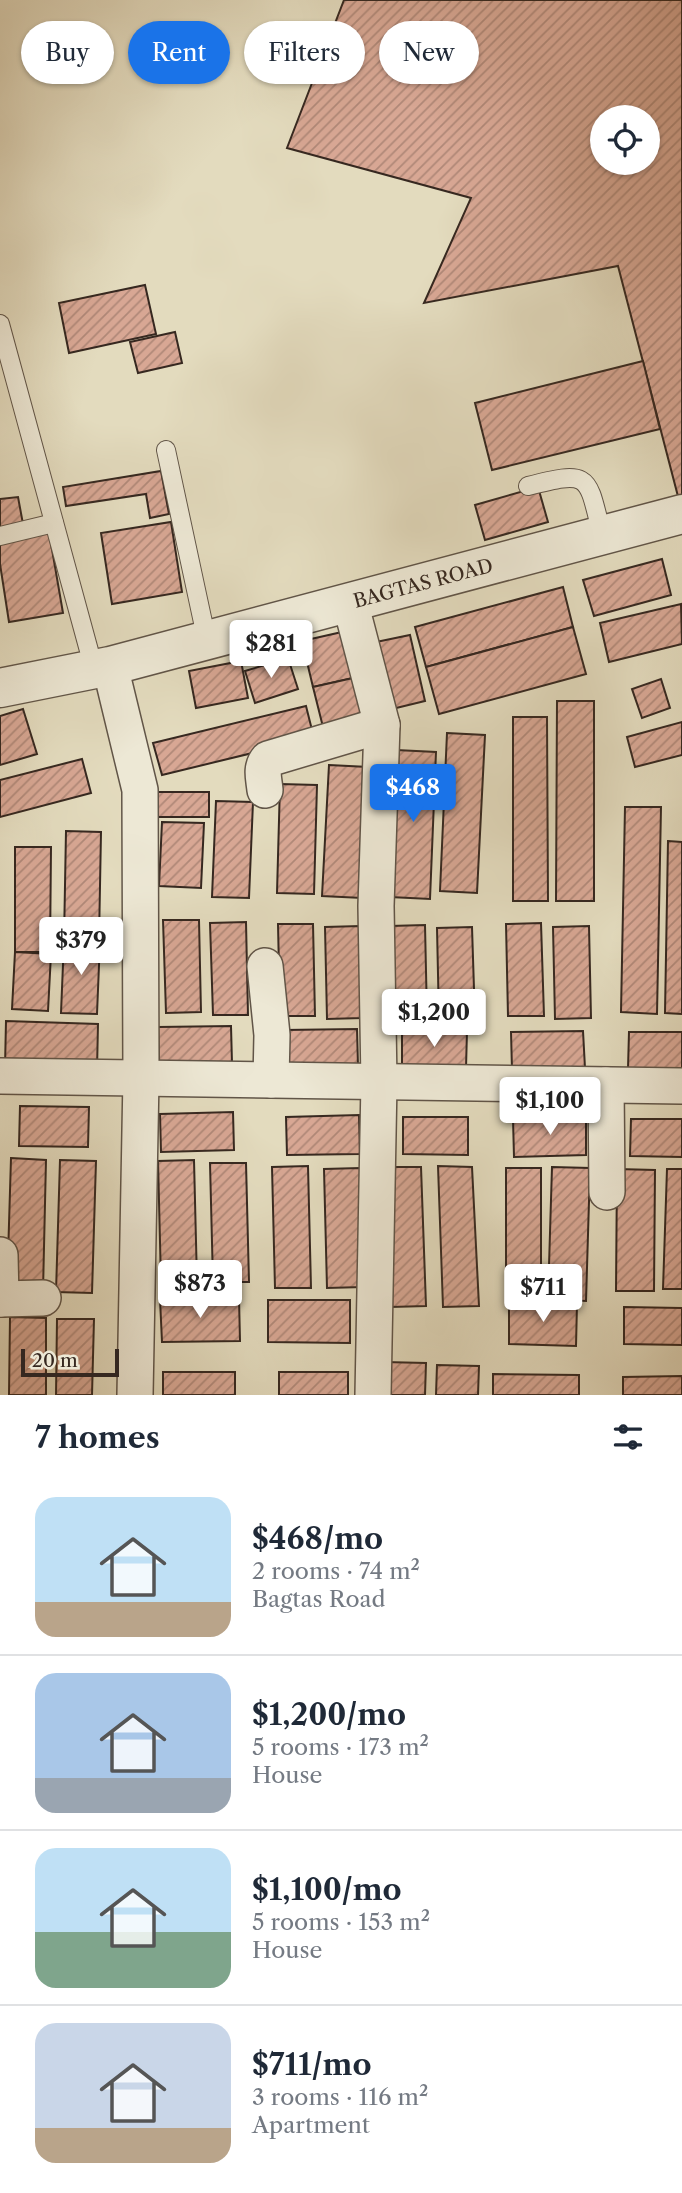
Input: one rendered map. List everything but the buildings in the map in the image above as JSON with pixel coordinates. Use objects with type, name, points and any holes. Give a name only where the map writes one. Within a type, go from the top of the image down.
[{"type":"street","name":"BAGTAS ROAD","points":[[0,688],[102,668],[682,514]]},
{"type":"street","points":[[349,602],[382,725],[376,906],[379,1082],[373,1395]]},
{"type":"street","points":[[102,668],[140,790],[141,1078],[135,1395]]},
{"type":"street","points":[[265,790],[263,772],[264,763],[268,759],[382,725]]},
{"type":"street","points":[[265,965],[272,1035],[271,1080]]},
{"type":"street","points":[[0,1076],[682,1086]]},
{"type":"street","points":[[606,1085],[607,1192]]},
{"type":"street","points":[[0,1255],[0,1299],[43,1298]]},
{"type":"lane","points":[[0,324],[54,523],[102,668]]},
{"type":"lane","points":[[166,450],[207,641]]},
{"type":"lane","points":[[528,486],[563,477],[575,477],[584,482],[592,495],[602,535]]},
{"type":"lane","points":[[0,536],[54,523]]}]
